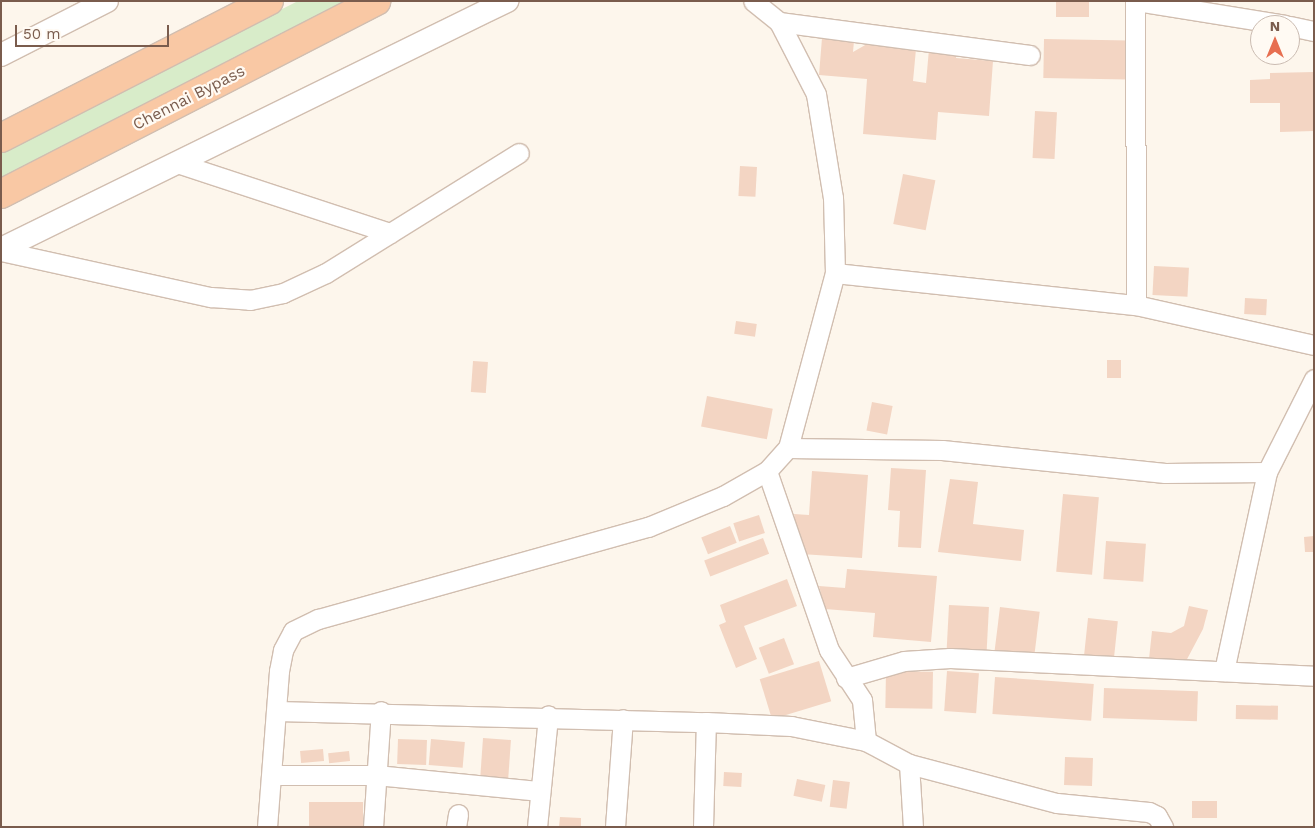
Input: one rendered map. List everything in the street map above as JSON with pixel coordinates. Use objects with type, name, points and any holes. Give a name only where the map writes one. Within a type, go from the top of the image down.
[{"type":"highway","points":[[1,138],[269,1]]},
{"type":"highway","name":"Chennai Bypass","points":[[1,194],[376,1]]},
{"type":"street","points":[[1,55],[107,1]]},
{"type":"street","points":[[1,250],[180,164],[507,1]]},
{"type":"street","points":[[267,827],[283,650],[293,632],[318,619],[648,527],[723,496],[767,472],[788,448],[835,272],[825,128],[816,94],[779,22],[753,1]]},
{"type":"street","points":[[1136,305],[1136,1],[1256,10]]},
{"type":"street","points":[[779,22],[1030,55]]},
{"type":"street","points":[[1300,28],[1314,31]]},
{"type":"street","points":[[1,250],[210,297],[250,300],[283,293],[326,273],[520,153]]},
{"type":"street","points":[[180,164],[390,233]]},
{"type":"street","points":[[835,272],[1136,305],[1314,345]]},
{"type":"street","points":[[1224,671],[1268,472],[1314,379]]},
{"type":"street","points":[[788,448],[942,450],[1165,473],[1268,472]]},
{"type":"street","points":[[767,472],[829,650],[862,700],[866,741]]},
{"type":"street","points":[[846,678],[904,661],[950,658],[1314,676]]},
{"type":"street","points":[[277,711],[381,711],[791,726],[866,741],[909,764],[1058,803],[1149,812],[1157,816],[1163,827]]},
{"type":"street","points":[[373,827],[381,711]]},
{"type":"street","points":[[537,827],[548,716]]},
{"type":"street","points":[[615,827],[623,719]]},
{"type":"street","points":[[704,827],[706,722]]},
{"type":"street","points":[[909,764],[913,827]]},
{"type":"street","points":[[272,775],[376,776],[540,791]]},
{"type":"green space","points":[[298,1],[351,1],[1,178],[1,152]]},
{"type":"building","points":[[1056,1],[1089,1],[1089,17],[1056,17]]},
{"type":"building","points":[[822,38],[854,41],[853,52],[874,40],[874,45],[916,49],[913,81],[926,83],[929,49],[956,51],[956,58],[993,61],[989,116],[938,112],[936,140],[863,134],[867,79],[819,75]]},
{"type":"building","points":[[1044,39],[1129,40],[1128,79],[1043,78]]},
{"type":"building","points":[[1314,72],[1314,131],[1280,132],[1280,103],[1250,103],[1250,80],[1270,79],[1270,73]]},
{"type":"building","points":[[1035,111],[1057,112],[1055,159],[1033,158]]},
{"type":"building","points":[[740,166],[757,167],[755,197],[738,196]]},
{"type":"building","points":[[903,174],[935,180],[926,230],[893,224]]},
{"type":"building","points":[[1154,266],[1189,268],[1187,297],[1152,295]]},
{"type":"building","points":[[1245,298],[1267,299],[1266,315],[1244,314]]},
{"type":"building","points":[[736,321],[757,324],[755,337],[734,334]]},
{"type":"building","points":[[1107,360],[1121,360],[1121,378],[1107,378]]},
{"type":"building","points":[[473,361],[488,362],[486,393],[471,392]]},
{"type":"building","points":[[707,396],[773,409],[767,439],[701,426]]},
{"type":"building","points":[[872,402],[893,406],[887,434],[866,430]]},
{"type":"building","points":[[891,468],[926,470],[921,548],[898,547],[900,511],[888,510]]},
{"type":"building","points":[[812,471],[868,475],[862,558],[801,554],[794,514],[809,515]]},
{"type":"building","points":[[950,479],[978,482],[973,524],[1024,530],[1021,561],[938,552]]},
{"type":"building","points":[[1063,494],[1099,497],[1092,575],[1056,572]]},
{"type":"building","points":[[759,515],[765,533],[739,541],[733,523]]},
{"type":"building","points":[[730,526],[737,543],[708,554],[701,538]]},
{"type":"building","points":[[1314,536],[1314,552],[1305,552],[1304,537]]},
{"type":"building","points":[[763,538],[769,554],[710,576],[704,561]]},
{"type":"building","points":[[1106,541],[1146,544],[1143,582],[1103,579]]},
{"type":"building","points":[[847,569],[937,576],[931,642],[873,637],[875,613],[825,609],[819,586],[845,588]]},
{"type":"building","points":[[787,579],[797,606],[744,626],[757,659],[736,668],[719,625],[726,622],[720,605]]},
{"type":"building","points":[[949,605],[989,607],[987,653],[947,651]]},
{"type":"building","points":[[1189,606],[1208,610],[1203,629],[1185,663],[1149,659],[1152,631],[1171,633],[1184,626]]},
{"type":"building","points":[[1000,607],[1040,612],[1034,656],[995,651]]},
{"type":"building","points":[[1088,618],[1118,621],[1114,661],[1084,658]]},
{"type":"building","points":[[784,638],[794,664],[769,674],[759,648]]},
{"type":"building","points":[[819,661],[831,701],[772,719],[760,679]]},
{"type":"building","points":[[886,671],[933,672],[932,709],[885,708]]},
{"type":"building","points":[[947,671],[979,673],[976,713],[944,711]]},
{"type":"building","points":[[995,677],[1094,684],[1091,721],[992,714]]},
{"type":"building","points":[[1104,688],[1198,691],[1197,721],[1103,718]]},
{"type":"building","points":[[1236,705],[1278,706],[1278,720],[1236,719]]},
{"type":"building","points":[[483,738],[511,740],[508,779],[480,777]]},
{"type":"building","points":[[398,739],[427,740],[426,765],[397,764]]},
{"type":"building","points":[[431,739],[465,742],[463,768],[429,765]]},
{"type":"building","points":[[323,749],[324,761],[301,763],[300,751]]},
{"type":"building","points":[[349,751],[350,761],[329,763],[328,753]]},
{"type":"building","points":[[1065,757],[1093,758],[1092,786],[1064,785]]},
{"type":"building","points":[[724,772],[742,773],[741,787],[723,786]]},
{"type":"building","points":[[797,779],[825,785],[822,802],[793,796]]},
{"type":"building","points":[[833,780],[850,782],[847,809],[830,807]]},
{"type":"building","points":[[1192,801],[1217,801],[1217,818],[1192,818]]},
{"type":"building","points":[[309,802],[363,802],[363,827],[309,827]]},
{"type":"building","points":[[560,817],[581,818],[581,827],[559,827]]}]
